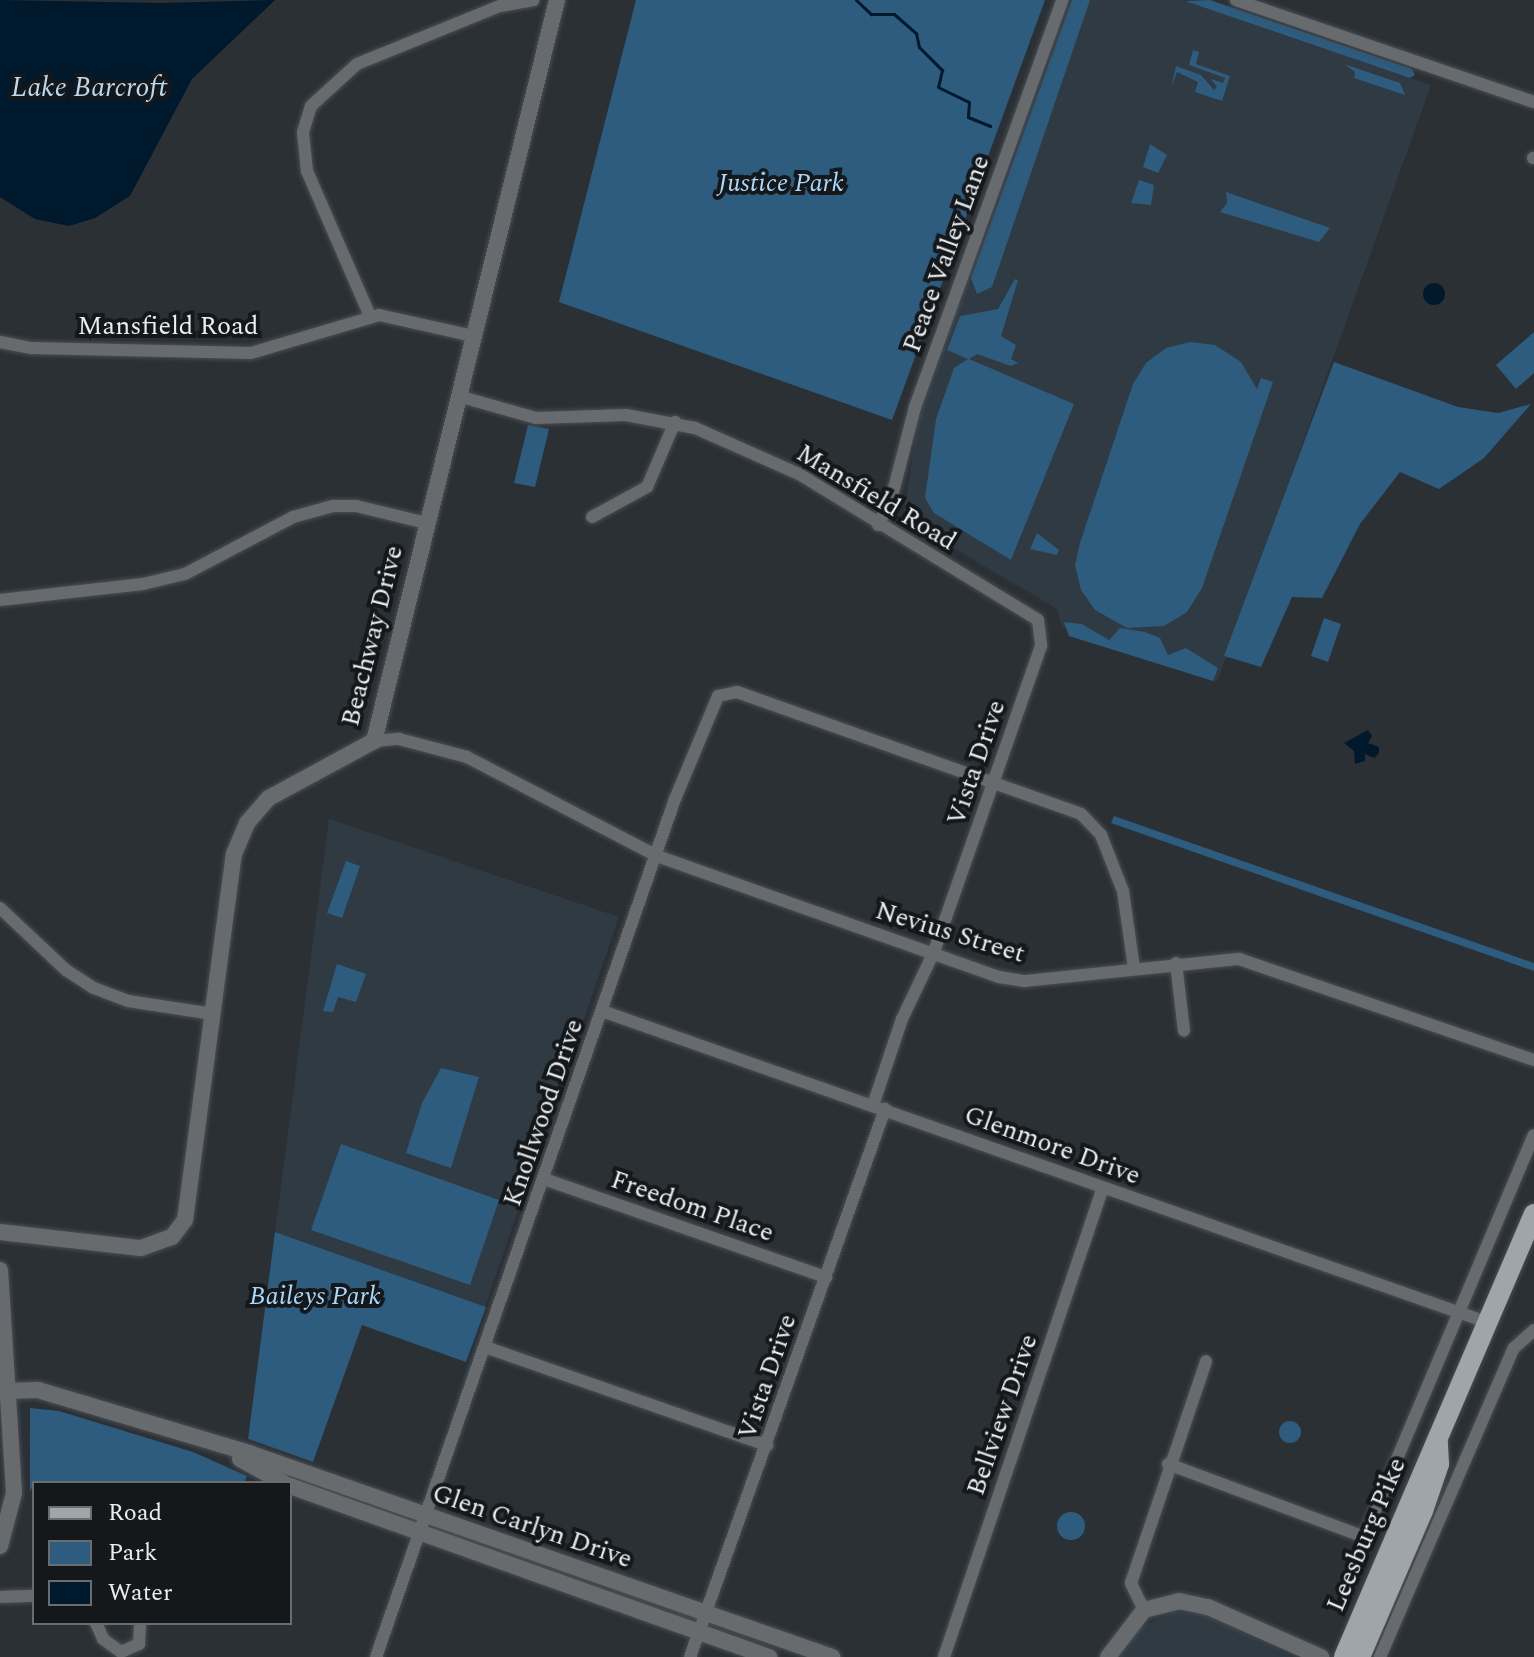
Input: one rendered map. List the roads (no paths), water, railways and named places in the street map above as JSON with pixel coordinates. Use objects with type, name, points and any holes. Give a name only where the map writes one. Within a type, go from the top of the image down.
[{"type":"main road","name":"Leesburg Pike","points":[[1344,1657],[1534,1214]]},
{"type":"main road","name":"Leesburg Pike","points":[[1360,1657],[1439,1464],[1438,1434]]},
{"type":"street","points":[[370,316],[307,171],[303,132],[311,106],[357,64],[500,6],[533,0]]},
{"type":"street","name":"Beachway Drive","points":[[0,1232],[141,1248],[163,1242],[180,1229],[188,1210],[234,854],[247,823],[285,787],[374,741],[557,0]]},
{"type":"street","name":"Peace Valley Lane","points":[[878,525],[891,500],[919,394],[1062,0]]},
{"type":"street","points":[[1241,1],[1534,102]]},
{"type":"street","name":"Mansfield Road","points":[[0,342],[77,350],[251,353],[370,316],[394,316],[473,336]]},
{"type":"street","name":"Mansfield Road","points":[[458,396],[556,420],[626,415],[675,422],[799,474],[878,525],[1032,615]]},
{"type":"street","points":[[592,517],[647,487],[675,422]]},
{"type":"street","points":[[0,600],[143,584],[185,574],[293,517],[333,506],[356,506],[427,523]]},
{"type":"street","name":"Vista Drive","points":[[690,1657],[826,1277],[879,1107],[902,1019],[933,954],[1041,646],[1041,626],[1032,615]]},
{"type":"street","name":"Knollwood Drive","points":[[376,1657],[709,707],[718,696],[737,692],[993,781]]},
{"type":"street","name":"Nevius Street","points":[[374,741],[399,739],[467,757],[657,856],[933,954],[1025,981],[1222,958],[1257,962],[1534,1060]]},
{"type":"street","points":[[993,781],[1074,809],[1094,826],[1123,891],[1134,968]]},
{"type":"street","points":[[0,908],[66,970],[94,988],[128,1001],[213,1014]]},
{"type":"street","points":[[1176,963],[1184,1031]]},
{"type":"street","name":"Glenmore Drive","points":[[602,1011],[1486,1322]]},
{"type":"street","points":[[1168,1464],[1364,1537],[1456,1310],[1534,1135]]},
{"type":"street","name":"Freedom Place","points":[[544,1179],[826,1277]]},
{"type":"street","name":"Bellview Drive","points":[[943,1657],[1103,1188]]},
{"type":"street","points":[[0,1270],[14,1493],[0,1546]]},
{"type":"street","points":[[1380,1657],[1514,1348],[1534,1330]]},
{"type":"street","points":[[485,1347],[767,1445]]},
{"type":"street","points":[[1144,1610],[1131,1583],[1168,1464],[1206,1361]]},
{"type":"street","name":"Glen Carlyn Drive","points":[[7,1391],[38,1390],[215,1443],[832,1657]]},
{"type":"street","name":"Glen Carlyn Drive","points":[[215,1443],[281,1481]]},
{"type":"street","name":"Glen Carlyn Drive","points":[[292,1487],[419,1535],[769,1657]]},
{"type":"street","points":[[0,1597],[32,1596]]},
{"type":"street","points":[[1108,1657],[1144,1610],[1194,1603],[1321,1657]]},
{"type":"street","points":[[97,1625],[110,1646],[127,1652],[142,1638],[140,1625]]},
{"type":"water","name":"Lake Barcroft","points":[[0,0],[162,3],[275,0],[192,79],[130,196],[95,218],[69,226],[35,219],[0,197]]},
{"type":"water","points":[[1434,283],[1442,286],[1445,294],[1442,302],[1434,305],[1426,302],[1423,294],[1426,286]]},
{"type":"water","points":[[1368,730],[1372,736],[1368,743],[1379,747],[1379,753],[1374,758],[1365,754],[1365,761],[1355,764],[1354,751],[1344,743]]},
{"type":"waterway","points":[[856,0],[871,14],[894,14],[916,33],[919,47],[942,70],[938,87],[969,102],[968,117],[990,126]]},
{"type":"park label","name":"Justice Park","points":[[781,184]]},
{"type":"park label","name":"Baileys Park","points":[[315,1297]]}]
